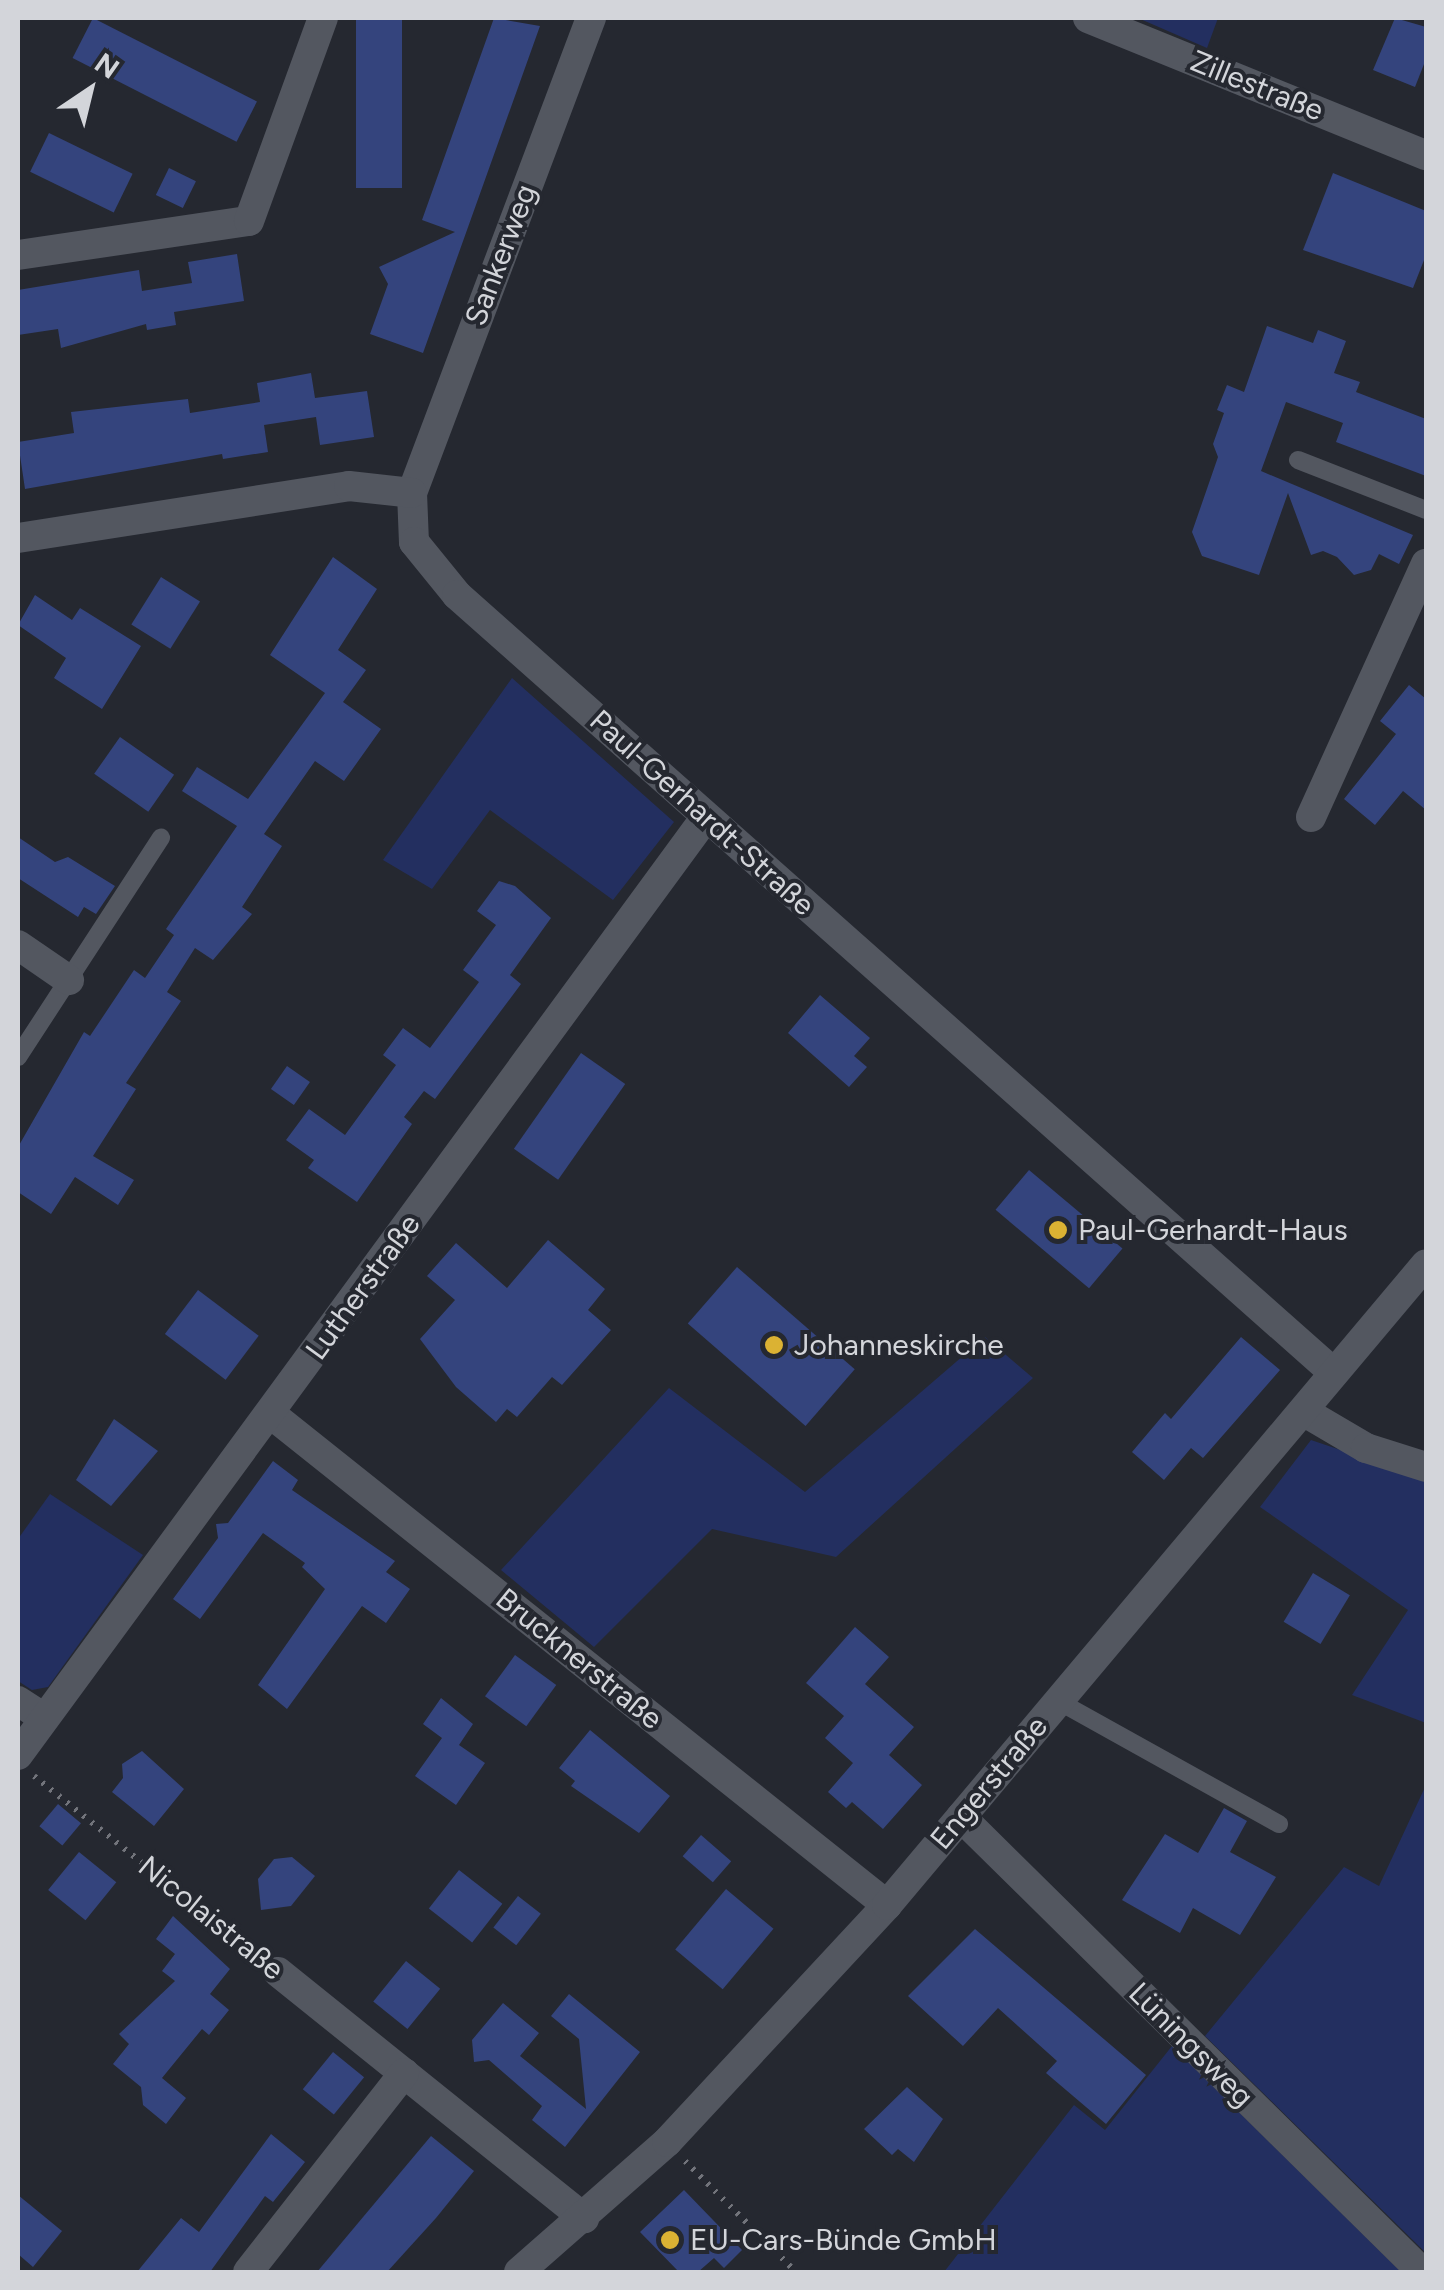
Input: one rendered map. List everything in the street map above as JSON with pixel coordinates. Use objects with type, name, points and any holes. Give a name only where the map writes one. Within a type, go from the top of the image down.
[{"type":"street","points":[[18,255],[249,221],[323,18]]},
{"type":"street","name":"Sankerweg","points":[[412,493],[591,18]]},
{"type":"street","name":"Zillestraße","points":[[1088,18],[1426,155]]},
{"type":"street","points":[[18,538],[349,486],[412,493]]},
{"type":"street","name":"Paul-Gerhardt-Straße","points":[[412,493],[414,542],[457,595],[1334,1373]]},
{"type":"street","points":[[1311,817],[1426,564]]},
{"type":"street","name":"Lutherstraße","points":[[18,1755],[706,817]]},
{"type":"street","points":[[18,945],[69,980]]},
{"type":"street","name":"Engerstraße","points":[[519,2272],[667,2142],[887,1905],[1426,1264]]},
{"type":"street","points":[[1303,1410],[1366,1448],[1426,1467]]},
{"type":"street","name":"Brucknerstraße","points":[[271,1414],[887,1905]]},
{"type":"street","points":[[18,1700],[44,1718]]},
{"type":"street","name":"Lüningsweg","points":[[961,1817],[1422,2272]]},
{"type":"street","name":"Nicolaistraße","points":[[278,1972],[584,2218]]},
{"type":"street","points":[[248,2272],[404,2073]]},
{"type":"lane","points":[[1298,460],[1426,510]]},
{"type":"lane","points":[[18,1057],[161,838]]},
{"type":"lane","points":[[1058,1701],[1279,1824]]},
{"type":"path","name":"Nicolaistraße","points":[[18,1763],[278,1972]]},
{"type":"path","points":[[667,2142],[796,2272]]},
{"type":"shaded area","points":[[1138,18],[1218,18],[1207,48]]},
{"type":"shaded area","points":[[512,678],[674,822],[613,900],[490,810],[432,889],[383,860]]},
{"type":"shaded area","points":[[985,1337],[1033,1378],[836,1557],[712,1529],[594,1647],[501,1570],[669,1388],[805,1492]]},
{"type":"shaded area","points":[[1311,1440],[1426,1479],[1426,1723],[1352,1695],[1408,1610],[1260,1507]]},
{"type":"shaded area","points":[[50,1494],[143,1555],[48,1687],[32,1690],[18,1681],[18,1539]]},
{"type":"shaded area","points":[[1426,1785],[1426,2253],[1205,2036],[1344,1867],[1379,1886]]},
{"type":"shaded area","points":[[1172,2046],[1401,2272],[944,2272],[1074,2105],[1105,2130]]},
{"type":"building","points":[[93,18],[257,102],[237,142],[73,58]]},
{"type":"building","points":[[356,18],[402,18],[402,188],[356,188]]},
{"type":"building","points":[[494,18],[540,26],[423,353],[370,334],[388,284],[379,267],[455,232],[422,220]]},
{"type":"building","points":[[1395,18],[1426,27],[1426,59],[1415,87],[1373,70]]},
{"type":"building","points":[[49,133],[133,174],[114,212],[30,172]]},
{"type":"building","points":[[169,168],[196,181],[183,208],[156,195]]},
{"type":"building","points":[[1333,173],[1426,211],[1426,255],[1413,288],[1303,250]]},
{"type":"building","points":[[237,254],[244,301],[174,312],[176,325],[147,330],[146,324],[61,348],[58,329],[18,335],[18,290],[139,270],[142,291],[192,283],[188,262]]},
{"type":"building","points":[[1267,326],[1313,343],[1318,330],[1346,341],[1334,373],[1360,382],[1356,392],[1426,419],[1426,476],[1336,442],[1343,423],[1286,402],[1261,471],[1413,535],[1399,564],[1379,554],[1371,570],[1354,575],[1337,557],[1323,551],[1311,555],[1288,493],[1259,575],[1202,556],[1192,532],[1218,457],[1213,444],[1224,413],[1217,410],[1227,385],[1244,392]]},
{"type":"building","points":[[311,373],[315,398],[367,391],[374,437],[320,445],[316,417],[264,425],[268,452],[223,459],[222,454],[25,489],[18,442],[74,433],[71,412],[188,399],[190,413],[260,402],[257,383]]},
{"type":"building","points":[[333,557],[377,589],[338,650],[366,670],[343,702],[381,729],[344,781],[315,761],[264,834],[282,846],[242,907],[252,914],[213,960],[195,948],[167,992],[181,1001],[126,1083],[136,1089],[93,1156],[134,1180],[118,1205],[75,1177],[51,1214],[18,1192],[18,1147],[84,1032],[90,1036],[134,970],[145,978],[174,935],[166,929],[237,826],[182,791],[197,767],[248,799],[325,693],[270,655]]},
{"type":"building","points":[[161,577],[200,601],[170,649],[131,624]]},
{"type":"building","points":[[35,595],[72,620],[80,608],[141,646],[102,709],[54,678],[66,658],[18,625]]},
{"type":"building","points":[[1409,685],[1426,699],[1426,810],[1403,791],[1375,825],[1344,799],[1396,734],[1380,721]]},
{"type":"building","points":[[120,737],[174,775],[148,812],[94,774]]},
{"type":"building","points":[[18,837],[55,862],[68,857],[115,886],[96,914],[84,907],[78,917],[18,878]]},
{"type":"building","points":[[499,881],[515,886],[551,918],[510,975],[521,984],[435,1099],[424,1091],[404,1117],[412,1124],[357,1202],[308,1168],[314,1160],[286,1140],[309,1109],[345,1135],[396,1065],[383,1055],[403,1028],[430,1048],[479,982],[463,970],[496,925],[477,911]]},
{"type":"building","points":[[820,995],[870,1038],[854,1056],[867,1067],[849,1087],[788,1033]]},
{"type":"building","points":[[581,1053],[625,1084],[558,1180],[514,1149]]},
{"type":"building","points":[[287,1066],[310,1082],[294,1105],[271,1089]]},
{"type":"building","name":"Paul-Gerhardt-Haus","points":[[1029,1170],[1122,1248],[1089,1288],[996,1210]]},
{"type":"building","points":[[548,1240],[605,1289],[588,1310],[611,1330],[562,1385],[552,1377],[517,1417],[507,1409],[496,1422],[456,1387],[420,1339],[455,1300],[427,1276],[456,1243],[507,1288]]},
{"type":"building","name":"Johanneskirche","points":[[737,1267],[855,1369],[806,1426],[688,1324]]},
{"type":"building","points":[[198,1290],[259,1336],[226,1380],[165,1334]]},
{"type":"building","points":[[1241,1337],[1280,1370],[1203,1458],[1191,1448],[1164,1480],[1132,1452],[1165,1413],[1171,1419]]},
{"type":"building","points":[[114,1419],[158,1451],[111,1506],[76,1480]]},
{"type":"building","points":[[273,1461],[298,1480],[292,1490],[395,1561],[386,1572],[410,1589],[386,1623],[362,1606],[287,1709],[258,1685],[325,1589],[302,1567],[305,1563],[263,1533],[200,1619],[173,1599],[218,1538],[216,1524],[228,1523]]},
{"type":"building","points":[[1313,1573],[1350,1595],[1321,1644],[1284,1622]]},
{"type":"building","points":[[855,1627],[889,1657],[865,1684],[914,1727],[889,1755],[922,1785],[883,1829],[852,1802],[846,1808],[828,1792],[853,1763],[825,1738],[844,1716],[806,1683]]},
{"type":"building","points":[[515,1655],[556,1685],[526,1726],[485,1696]]},
{"type":"building","points":[[441,1698],[473,1724],[459,1745],[485,1763],[456,1805],[415,1776],[442,1738],[423,1724]]},
{"type":"building","points":[[590,1730],[670,1796],[639,1833],[571,1786],[575,1781],[559,1768]]},
{"type":"building","points":[[142,1751],[184,1789],[154,1826],[112,1792],[123,1778],[122,1764]]},
{"type":"building","points":[[58,1804],[81,1823],[62,1845],[39,1826]]},
{"type":"building","points":[[1224,1808],[1247,1821],[1230,1852],[1276,1877],[1240,1935],[1193,1908],[1180,1933],[1122,1900],[1165,1834],[1198,1853]]},
{"type":"building","points":[[701,1835],[731,1861],[713,1882],[683,1856]]},
{"type":"building","points":[[79,1852],[116,1882],[85,1920],[48,1890]]},
{"type":"building","points":[[292,1857],[315,1876],[291,1906],[261,1910],[258,1879],[274,1859]]},
{"type":"building","points":[[459,1870],[502,1904],[472,1942],[429,1909]]},
{"type":"building","points":[[726,1889],[773,1929],[723,1989],[675,1950]]},
{"type":"building","points":[[518,1896],[541,1914],[516,1945],[493,1928]]},
{"type":"building","points":[[173,1916],[230,1969],[210,1994],[229,2010],[209,2035],[202,2029],[162,2078],[186,2098],[166,2124],[143,2105],[141,2087],[113,2064],[129,2044],[119,2034],[175,1981],[162,1971],[175,1954],[156,1939]]},
{"type":"building","points":[[975,1929],[1146,2075],[1106,2124],[1046,2073],[1057,2061],[998,2008],[963,2046],[908,1996]]},
{"type":"building","points":[[406,1961],[440,1989],[407,2029],[373,2001]]},
{"type":"building","points":[[569,1994],[640,2052],[565,2147],[532,2120],[542,2106],[489,2060],[474,2062],[472,2040],[503,2003],[539,2033],[520,2056],[586,2109],[579,2039],[551,2016]]},
{"type":"building","points":[[333,2052],[364,2077],[334,2114],[303,2089]]},
{"type":"building","points":[[907,2087],[943,2119],[914,2162],[898,2149],[892,2155],[864,2129]]},
{"type":"building","points":[[271,2134],[305,2162],[273,2202],[265,2196],[210,2272],[137,2272],[181,2218],[199,2232]]},
{"type":"building","points":[[431,2136],[474,2171],[436,2218],[387,2272],[317,2272]]},
{"type":"building","points":[[684,2190],[742,2250],[724,2268],[714,2258],[698,2272],[679,2272],[640,2232]]},
{"type":"building","points":[[18,2195],[62,2231],[33,2267],[18,2254]]},
{"type":"place","name":"Paul-Gerhardt-Haus","points":[[1058,1230]]},
{"type":"place","name":"Johanneskirche","points":[[774,1345]]},
{"type":"place","name":"EU-Cars-Bünde GmbH","points":[[670,2240]]}]
